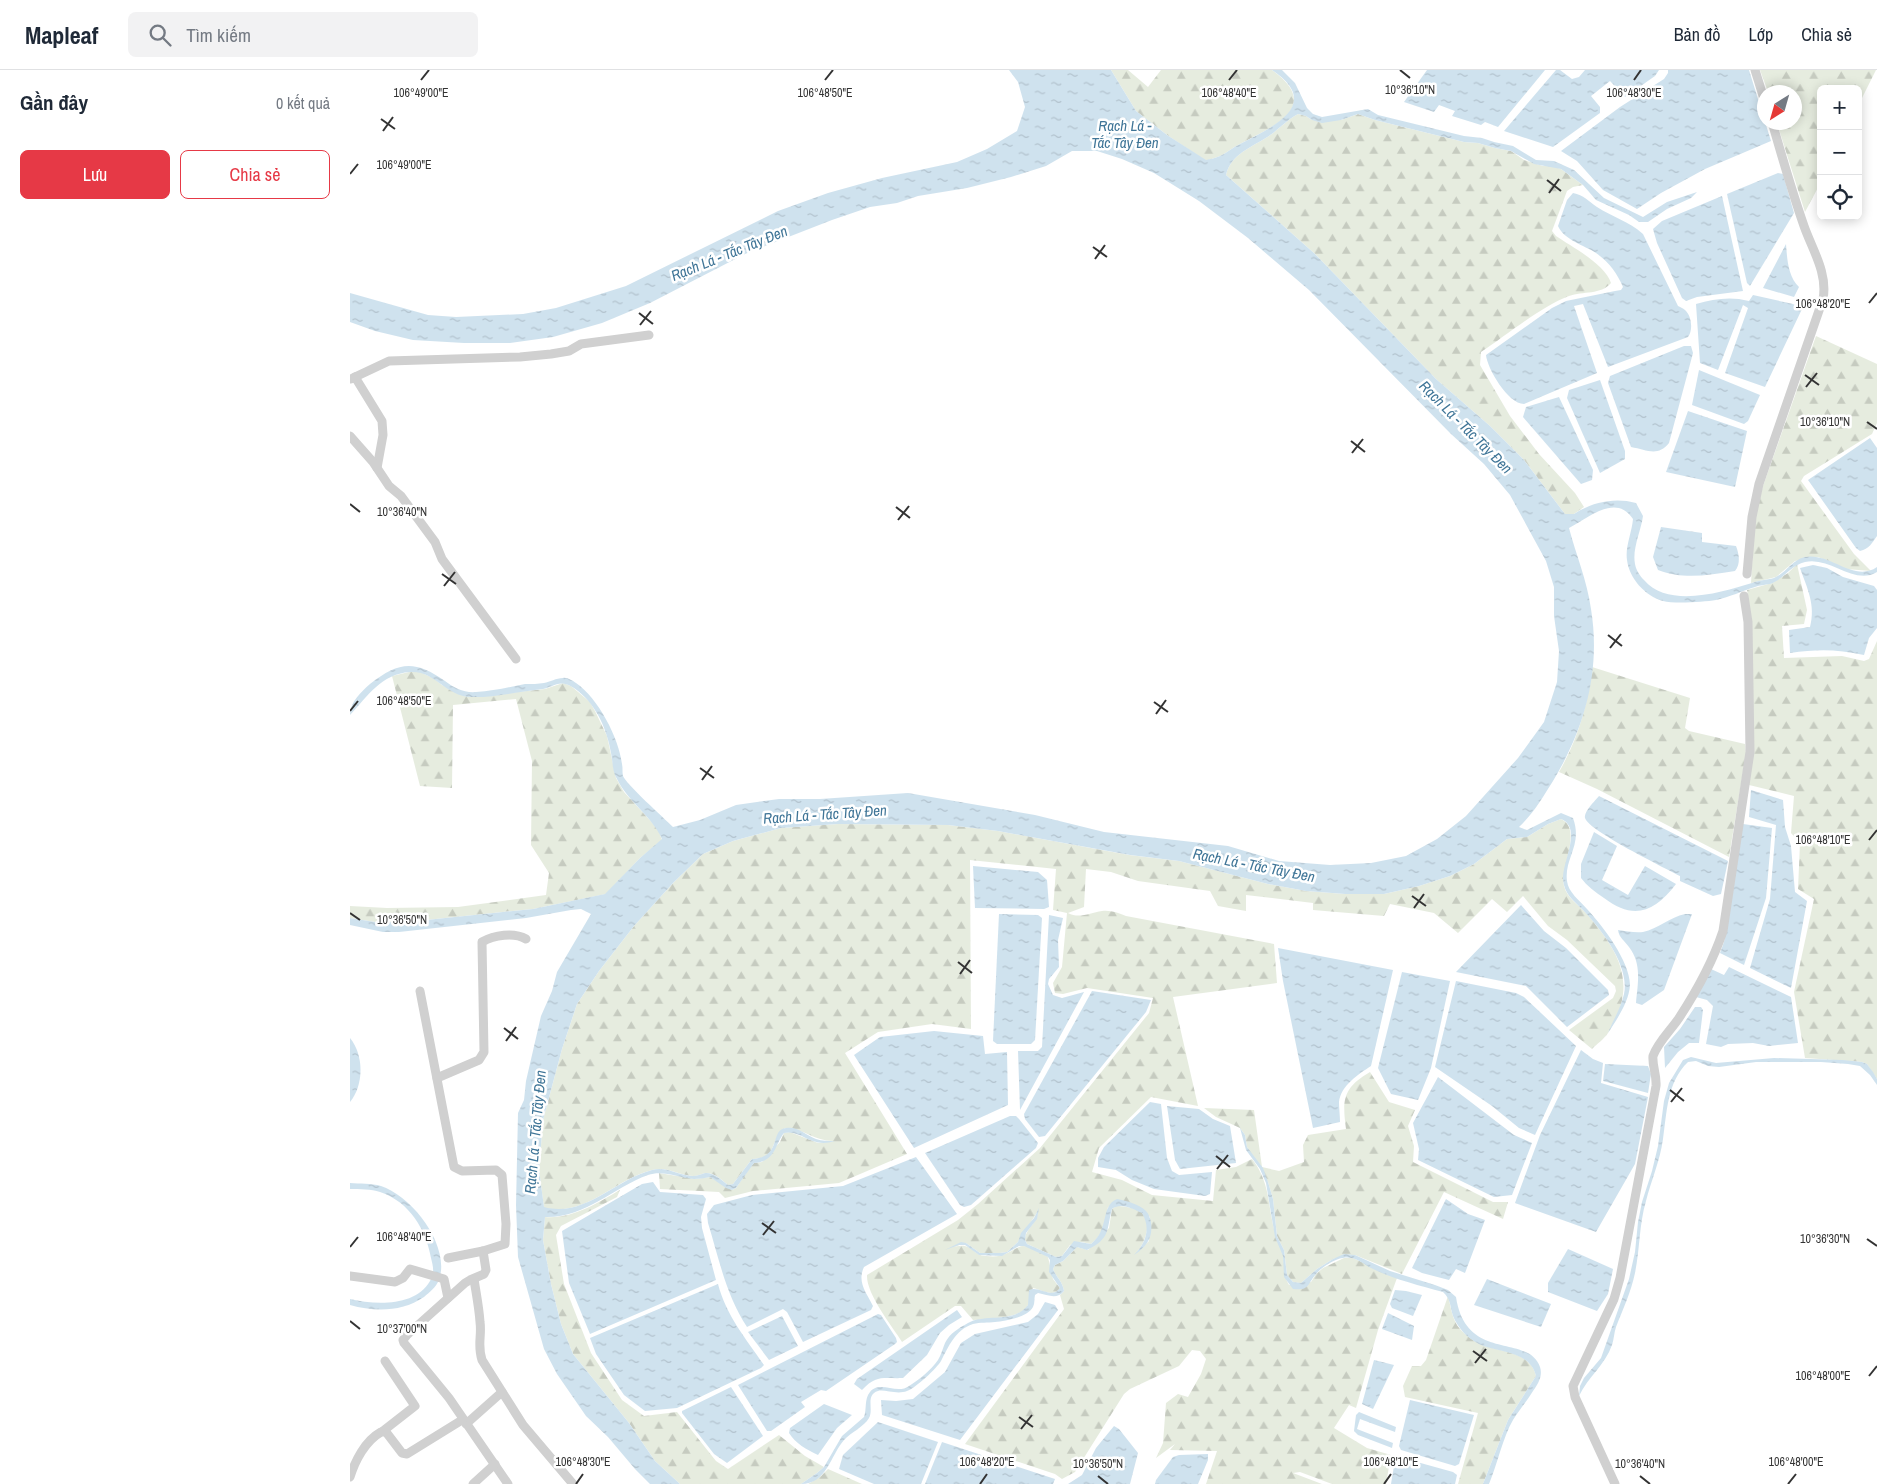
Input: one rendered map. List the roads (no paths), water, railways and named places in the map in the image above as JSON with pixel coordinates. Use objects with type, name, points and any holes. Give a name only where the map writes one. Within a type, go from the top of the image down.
[{"type":"street","points":[[1755,70],[1760,85]]},
{"type":"street","points":[[1747,574],[1752,517],[1759,484],[1825,289],[1822,271],[1804,226],[1774,130]]},
{"type":"street","points":[[377,468],[383,435],[382,421],[353,378],[389,361],[535,355],[569,351],[581,344],[649,336]]},
{"type":"street","points":[[350,436],[377,468],[386,482],[401,496],[435,542],[442,559],[516,658]]},
{"type":"street","points":[[1615,1484],[1575,1397],[1573,1386],[1614,1299],[1620,1278],[1656,1086],[1657,1077],[1652,1062],[1653,1056],[1680,1017],[1701,980],[1718,947],[1722,931],[1750,752],[1748,622],[1744,596]]},
{"type":"street","points":[[437,1078],[479,1060],[484,1052],[482,942],[513,934],[526,939]]},
{"type":"street","points":[[420,991],[454,1167],[462,1171],[496,1170],[502,1175],[506,1241],[502,1245],[483,1251],[448,1258]]},
{"type":"street","points":[[483,1251],[486,1270],[484,1274],[470,1280],[448,1298],[407,1335],[404,1343],[449,1398],[508,1484]]},
{"type":"street","points":[[350,1276],[392,1283],[403,1278],[410,1269],[429,1273],[444,1279],[448,1298]]},
{"type":"street","points":[[474,1279],[480,1323],[479,1352],[482,1360],[523,1425],[568,1483]]},
{"type":"street","points":[[350,1477],[366,1446],[377,1434],[415,1406],[385,1361]]},
{"type":"street","points":[[383,1431],[402,1453],[407,1454],[464,1422],[502,1392]]},
{"type":"street","points":[[473,1484],[495,1464]]},
{"type":"water","name":"Rạch Lá - Tắc Tây Đen","points":[[1009,70],[1111,70],[1136,111],[1167,135],[1206,160],[1223,155],[1237,145],[1266,130],[1288,114],[1293,104],[1293,94],[1287,83],[1272,70],[1282,70],[1295,83],[1307,108],[1313,114],[1322,117],[1368,109],[1378,115],[1513,146],[1536,160],[1554,161],[1574,170],[1604,198],[1643,217],[1667,202],[1697,192],[1691,198],[1667,209],[1648,222],[1639,222],[1629,215],[1596,200],[1583,185],[1561,169],[1534,164],[1511,151],[1478,143],[1464,142],[1358,114],[1341,120],[1322,123],[1298,114],[1269,136],[1237,156],[1226,175],[1315,254],[1436,379],[1490,426],[1524,460],[1565,514],[1574,514],[1588,506],[1604,502],[1620,500],[1636,503],[1643,516],[1634,558],[1635,564],[1641,577],[1655,589],[1667,594],[1681,596],[1711,594],[1774,578],[1796,561],[1805,557],[1824,559],[1851,570],[1868,571],[1877,567],[1877,572],[1860,576],[1824,563],[1805,562],[1796,566],[1775,582],[1757,586],[1721,599],[1681,603],[1668,602],[1656,599],[1644,591],[1628,567],[1628,545],[1633,519],[1626,512],[1618,508],[1602,510],[1569,528],[1591,609],[1594,632],[1592,676],[1582,719],[1564,761],[1529,817],[1519,827],[1527,830],[1561,813],[1573,818],[1576,836],[1568,865],[1568,885],[1572,893],[1600,924],[1614,944],[1629,976],[1630,985],[1627,998],[1608,1033],[1624,994],[1623,972],[1605,938],[1565,889],[1563,879],[1571,837],[1567,823],[1561,819],[1548,824],[1527,837],[1507,839],[1474,864],[1450,876],[1384,894],[1306,891],[1268,884],[1179,861],[1130,855],[998,831],[948,825],[838,824],[781,828],[733,841],[703,854],[674,882],[634,926],[599,971],[577,1004],[562,1049],[543,1120],[539,1170],[544,1207],[559,1209],[586,1203],[638,1175],[657,1169],[693,1176],[708,1173],[728,1185],[733,1184],[752,1159],[768,1154],[778,1133],[786,1128],[798,1130],[818,1140],[835,1141],[819,1143],[796,1134],[784,1133],[771,1156],[761,1162],[754,1163],[736,1188],[732,1190],[710,1177],[694,1179],[660,1173],[648,1175],[573,1213],[545,1217],[543,1240],[551,1284],[561,1324],[573,1354],[629,1423],[655,1461],[680,1484],[650,1484],[608,1437],[586,1416],[557,1374],[544,1349],[518,1257],[516,1205],[518,1113],[524,1100],[526,1081],[541,1016],[552,991],[557,972],[591,914],[581,909],[526,918],[399,932],[383,932],[350,925],[350,918],[375,922],[407,922],[533,909],[605,894],[640,858],[662,839],[652,823],[627,795],[615,776],[607,736],[596,711],[585,697],[570,686],[559,684],[543,689],[471,697],[462,696],[419,672],[410,672],[383,681],[350,715],[354,702],[370,684],[390,671],[407,666],[425,669],[456,688],[472,692],[544,683],[560,678],[570,679],[592,698],[606,719],[617,742],[623,776],[673,827],[700,820],[736,805],[779,799],[820,799],[908,793],[1035,815],[1104,832],[1228,846],[1279,861],[1330,865],[1371,863],[1406,856],[1437,839],[1466,816],[1518,758],[1544,722],[1557,682],[1559,651],[1554,616],[1554,587],[1546,561],[1510,495],[1484,464],[1451,434],[1309,290],[1248,238],[1199,201],[1154,173],[1122,159],[1097,151],[1072,151],[1046,166],[1011,177],[967,188],[918,196],[897,203],[870,207],[745,254],[650,303],[602,323],[553,337],[510,343],[413,340],[375,331],[350,322],[350,293],[428,315],[456,317],[523,314],[556,308],[626,286],[778,211],[828,193],[882,178],[957,162],[987,149],[1017,131],[1025,107],[1018,82]]},
{"type":"water","points":[[1427,70],[1545,70],[1498,127],[1485,122],[1481,125],[1452,116],[1455,111],[1439,105],[1434,112],[1404,102]]},
{"type":"water","points":[[1556,70],[1560,70],[1572,79],[1579,77],[1585,70],[1659,70],[1655,76],[1625,97],[1610,81],[1591,96],[1600,107],[1600,113],[1553,147],[1504,131]]},
{"type":"water","points":[[1668,70],[1749,70],[1757,96],[1757,130],[1768,130],[1771,141],[1705,169],[1661,193],[1637,209],[1603,190],[1577,161],[1561,151],[1620,107],[1664,79]]},
{"type":"water","points":[[1778,173],[1783,174],[1794,213],[1750,286],[1747,283],[1727,194]]},
{"type":"water","points":[[1573,193],[1583,197],[1643,234],[1678,306],[1685,310],[1689,316],[1691,331],[1688,337],[1608,367],[1583,304],[1574,306],[1597,373],[1524,404],[1511,398],[1505,392],[1494,376],[1486,355],[1552,308],[1566,301],[1621,290],[1623,287],[1615,272],[1605,260],[1596,253],[1569,239],[1558,226],[1567,200]]},
{"type":"water","points":[[1722,196],[1743,291],[1697,297],[1686,301],[1682,298],[1657,243],[1653,229],[1662,221]]},
{"type":"water","points":[[1786,244],[1790,273],[1799,287],[1794,297],[1763,288]]},
{"type":"water","points":[[1753,295],[1793,304],[1802,309],[1765,387],[1725,373],[1748,308],[1743,305],[1718,370],[1700,363],[1696,304],[1722,299],[1749,301]]},
{"type":"water","points":[[1684,346],[1691,346],[1693,353],[1669,443],[1661,450],[1656,451],[1631,447],[1608,383],[1610,376]]},
{"type":"water","points":[[1699,370],[1760,395],[1748,421],[1744,424],[1692,405]]},
{"type":"water","points":[[1600,380],[1625,451],[1625,459],[1600,473],[1567,398],[1569,390]]},
{"type":"water","points":[[1559,397],[1593,470],[1592,480],[1581,484],[1523,417],[1526,407]]},
{"type":"water","points":[[1688,411],[1747,431],[1735,487],[1666,472]]},
{"type":"water","points":[[1870,438],[1877,448],[1877,536],[1868,547],[1860,551],[1808,480]]},
{"type":"water","points":[[1661,527],[1702,533],[1702,542],[1736,546],[1739,559],[1737,568],[1735,571],[1696,576],[1677,575],[1658,570],[1653,557]]},
{"type":"water","points":[[1813,565],[1827,568],[1843,577],[1874,586],[1877,590],[1877,628],[1869,638],[1864,655],[1827,650],[1790,653],[1789,630],[1810,627],[1812,619],[1811,604],[1800,568]]},
{"type":"water","points":[[1751,790],[1783,800],[1785,827],[1791,846],[1795,892],[1807,901],[1791,988],[1750,968],[1770,899],[1776,825],[1749,817]]},
{"type":"water","points":[[1599,796],[1728,861],[1721,894],[1713,896],[1680,881],[1680,876],[1644,858],[1590,824],[1585,815]]},
{"type":"water","points":[[1743,824],[1772,828],[1766,898],[1744,965],[1720,953],[1724,942]]},
{"type":"water","points":[[1594,832],[1617,846],[1602,880],[1628,895],[1645,866],[1676,884],[1660,902],[1643,910],[1634,911],[1615,905],[1594,891],[1581,878],[1581,864]]},
{"type":"water","points":[[973,866],[1038,872],[1047,880],[1049,907],[1044,909],[975,908]]},
{"type":"water","points":[[1521,905],[1544,931],[1566,948],[1608,990],[1609,995],[1567,1027],[1526,986],[1456,972]]},
{"type":"water","points":[[999,914],[1038,915],[1042,918],[1035,1040],[1031,1044],[997,1044],[993,1041]]},
{"type":"water","points":[[1685,914],[1692,914],[1664,990],[1642,1005],[1636,1003],[1638,974],[1636,960],[1618,930],[1643,932]]},
{"type":"water","points":[[1049,915],[1063,918],[1058,940],[1059,967],[1049,979],[1048,984],[1053,995],[1062,998],[1084,992],[1020,1110],[1018,1051],[1038,1051],[1042,1047]]},
{"type":"water","points":[[1278,948],[1393,970],[1371,1066],[1351,1081],[1343,1090],[1339,1102],[1340,1122],[1313,1128]]},
{"type":"water","points":[[1729,967],[1791,997],[1798,1043],[1769,1046],[1753,1043],[1728,1044],[1721,1047],[1706,1044],[1713,1006],[1707,1000],[1696,997],[1711,969],[1724,975]]},
{"type":"water","points":[[1402,972],[1450,981],[1431,1068],[1418,1100],[1391,1094],[1378,1068]]},
{"type":"water","points":[[1456,981],[1516,993],[1524,997],[1576,1046],[1535,1135],[1519,1128],[1492,1106],[1435,1067]]},
{"type":"water","points":[[1092,991],[1151,1000],[1146,1012],[1045,1136],[1039,1137],[1025,1119],[1024,1114]]},
{"type":"water","points":[[1695,1007],[1701,1007],[1703,1010],[1699,1043],[1689,1043],[1678,1052],[1665,1068],[1664,1047],[1680,1029]]},
{"type":"water","points":[[934,1031],[983,1036],[985,1054],[1007,1052],[1008,1105],[914,1148],[854,1055],[880,1037]]},
{"type":"water","points":[[350,1038],[355,1045],[360,1061],[360,1079],[355,1095],[350,1102]]},
{"type":"water","points":[[1581,1050],[1593,1059],[1603,1063],[1601,1083],[1648,1097],[1635,1164],[1596,1232],[1515,1203],[1540,1135]]},
{"type":"water","points":[[1691,1057],[1716,1063],[1774,1058],[1862,1062],[1867,1064],[1873,1072],[1877,1079],[1877,1085],[1860,1066],[1848,1064],[1756,1062],[1719,1067],[1708,1066],[1696,1061],[1688,1062],[1676,1079],[1669,1098],[1662,1147],[1644,1210],[1635,1273],[1616,1327],[1613,1343],[1601,1365],[1579,1396],[1580,1386],[1584,1378],[1601,1358],[1629,1279],[1642,1202],[1658,1146],[1664,1101],[1669,1083],[1683,1060]]},
{"type":"water","points":[[1605,1064],[1648,1066],[1651,1074],[1648,1093],[1603,1081]]},
{"type":"water","points":[[1438,1077],[1514,1135],[1532,1143],[1512,1195],[1494,1197],[1418,1160],[1419,1149],[1413,1123]]},
{"type":"water","points":[[1150,1102],[1161,1104],[1167,1158],[1172,1171],[1179,1175],[1212,1172],[1210,1194],[1205,1196],[1154,1189],[1132,1180],[1116,1170],[1098,1167],[1098,1158],[1104,1147]]},
{"type":"water","points":[[1167,1106],[1199,1109],[1213,1119],[1230,1126],[1236,1163],[1180,1169],[1175,1160]]},
{"type":"water","points":[[1010,1116],[1016,1116],[1019,1119],[1038,1143],[1036,1148],[971,1205],[964,1207],[960,1205],[925,1153]]},
{"type":"water","points":[[1240,1128],[1245,1135],[1247,1147],[1263,1168],[1268,1182],[1273,1199],[1277,1236],[1284,1250],[1287,1275],[1293,1282],[1301,1283],[1317,1269],[1344,1254],[1355,1255],[1390,1271],[1448,1290],[1456,1297],[1462,1318],[1472,1331],[1484,1339],[1523,1351],[1533,1357],[1540,1367],[1540,1380],[1509,1427],[1489,1484],[1483,1484],[1508,1420],[1536,1376],[1533,1368],[1520,1357],[1479,1344],[1467,1336],[1455,1320],[1449,1300],[1443,1292],[1387,1275],[1354,1259],[1343,1258],[1332,1262],[1319,1271],[1308,1286],[1302,1289],[1293,1289],[1284,1277],[1283,1256],[1275,1237],[1266,1183],[1260,1169],[1246,1150]]},
{"type":"water","points":[[916,1157],[957,1214],[864,1267],[861,1277],[865,1291],[873,1306],[871,1310],[803,1342],[787,1312],[783,1309],[747,1327],[728,1290],[708,1223],[707,1214],[714,1205],[752,1195],[843,1186]]},
{"type":"water","points":[[653,1182],[660,1192],[703,1195],[706,1199],[701,1217],[702,1228],[716,1280],[590,1334],[569,1283],[562,1231],[642,1184]]},
{"type":"water","points":[[350,1183],[377,1185],[393,1192],[416,1211],[434,1238],[439,1252],[441,1267],[439,1280],[433,1289],[416,1302],[398,1308],[379,1310],[350,1305],[350,1299],[382,1303],[405,1300],[415,1296],[430,1281],[433,1270],[429,1248],[421,1227],[408,1210],[391,1197],[380,1192],[350,1189]]},
{"type":"water","points":[[1117,1199],[1136,1205],[1149,1215],[1151,1233],[1148,1241],[1142,1248],[1134,1255],[1142,1245],[1147,1230],[1142,1213],[1123,1206],[1112,1209],[1108,1228],[1100,1242],[1087,1250],[1077,1247],[1063,1261],[1055,1265],[1053,1269],[1064,1291],[1061,1294],[1052,1296],[1038,1293],[1035,1295],[1033,1307],[1022,1316],[1005,1321],[976,1323],[967,1327],[953,1339],[939,1364],[916,1386],[903,1392],[878,1391],[874,1393],[867,1421],[844,1440],[827,1468],[817,1479],[810,1483],[801,1484],[824,1467],[842,1436],[864,1417],[867,1398],[870,1392],[879,1387],[904,1388],[917,1381],[935,1364],[947,1339],[968,1323],[975,1320],[1007,1316],[1022,1311],[1028,1305],[1029,1290],[1037,1289],[1053,1293],[1060,1288],[1049,1272],[1050,1260],[1048,1257],[1024,1246],[1019,1246],[1002,1256],[979,1255],[965,1245],[945,1250],[961,1242],[966,1243],[980,1253],[1007,1252],[1018,1242],[1021,1233],[1034,1218],[1039,1208],[1037,1219],[1026,1233],[1025,1240],[1027,1244],[1056,1257],[1062,1256],[1074,1241],[1091,1244],[1097,1238],[1101,1232],[1108,1207]]},
{"type":"water","points":[[1446,1199],[1468,1214],[1485,1220],[1465,1273],[1456,1269],[1449,1280],[1422,1273],[1412,1268]]},
{"type":"water","points":[[1568,1249],[1613,1269],[1608,1294],[1597,1311],[1548,1292],[1548,1283]]},
{"type":"water","points":[[1487,1279],[1551,1304],[1541,1327],[1474,1305]]},
{"type":"water","points":[[718,1284],[731,1316],[764,1365],[677,1408],[645,1411],[624,1395],[596,1354],[590,1338]]},
{"type":"water","points":[[1395,1290],[1422,1295],[1413,1316],[1392,1308],[1390,1304]]},
{"type":"water","points":[[1045,1302],[1055,1305],[1058,1310],[960,1440],[882,1415],[881,1400],[913,1399],[945,1372],[961,1343],[975,1334],[1028,1322],[1038,1314]]},
{"type":"water","points":[[957,1310],[962,1317],[940,1333],[927,1355],[903,1378],[877,1379],[862,1390],[854,1384],[857,1379]]},
{"type":"water","points":[[1388,1313],[1414,1326],[1412,1340],[1382,1329]]},
{"type":"water","points":[[878,1314],[881,1315],[897,1342],[826,1391],[821,1390],[801,1402],[805,1407],[771,1431],[767,1431],[738,1385]]},
{"type":"water","points":[[782,1316],[798,1346],[769,1360],[748,1332]]},
{"type":"water","points":[[1374,1360],[1394,1365],[1373,1409],[1362,1404]]},
{"type":"water","points":[[731,1387],[763,1436],[727,1463],[714,1454],[682,1411]]},
{"type":"water","points":[[1410,1400],[1474,1415],[1459,1464],[1455,1466],[1401,1450],[1399,1446]]},
{"type":"water","points":[[824,1404],[852,1415],[837,1428],[818,1455],[802,1446],[789,1433],[790,1428]]},
{"type":"water","points":[[1359,1412],[1396,1427],[1395,1432],[1360,1419],[1357,1429],[1393,1443],[1392,1448],[1358,1435],[1354,1431],[1356,1415]]},
{"type":"water","points":[[878,1422],[938,1442],[921,1484],[874,1484],[839,1469],[843,1455]]},
{"type":"water","points":[[1114,1426],[1119,1429],[1138,1453],[1130,1484],[1068,1484],[1082,1475],[1096,1448]]},
{"type":"water","points":[[942,1442],[1055,1479],[1053,1484],[925,1484]]},
{"type":"water","points":[[1208,1454],[1208,1460],[1198,1484],[1155,1484],[1173,1457]]},
{"type":"water","points":[[1399,1457],[1453,1472],[1457,1475],[1455,1484],[1391,1484],[1395,1460]]}]
